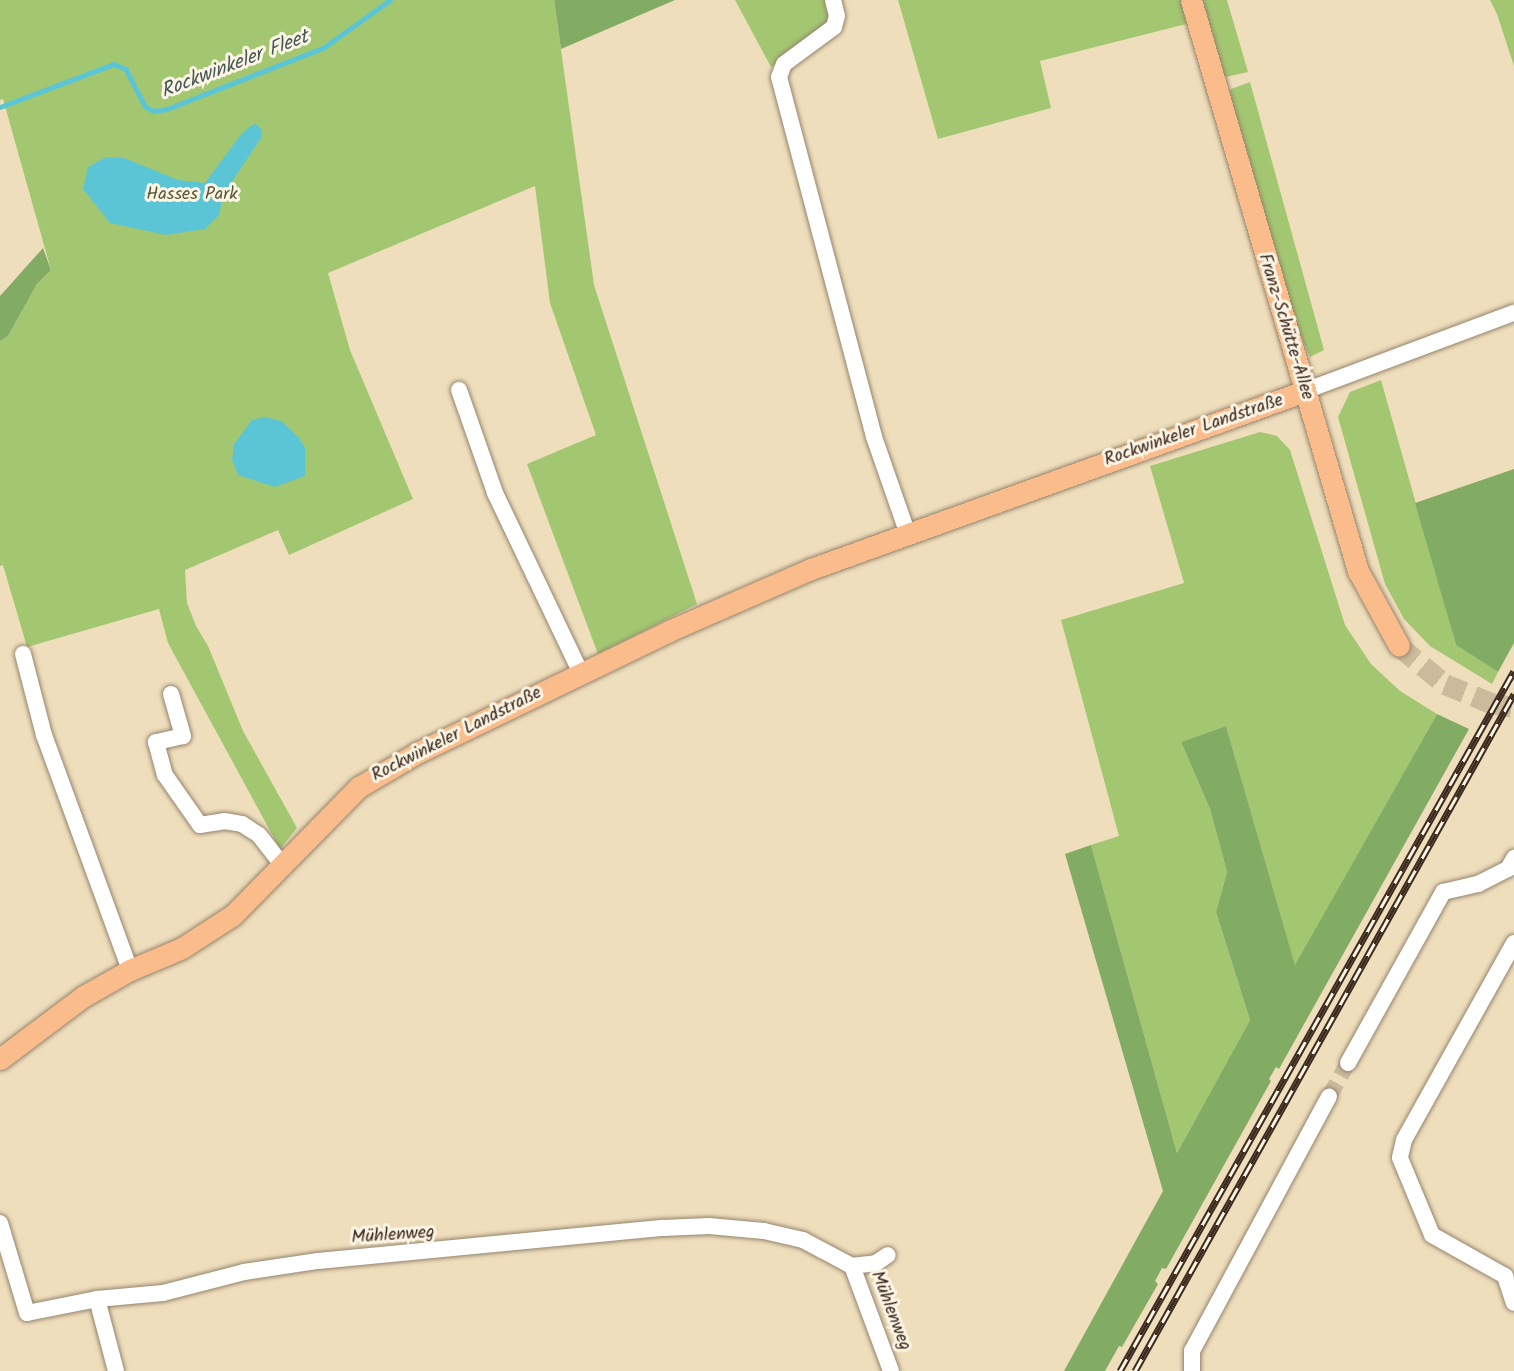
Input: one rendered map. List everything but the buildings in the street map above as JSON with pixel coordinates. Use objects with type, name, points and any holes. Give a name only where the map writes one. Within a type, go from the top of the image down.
[{"type":"main road","name":"Franz-Schütte-Allee","points":[[1191,0],[1363,584],[1399,646]]},
{"type":"main road","name":"Rockwinkeler Landstraße","points":[[0,1059],[84,996],[130,970],[215,929],[255,898],[332,811],[359,787],[417,753],[581,673],[811,568],[1305,392]]},
{"type":"street","points":[[832,0],[837,16],[834,27],[784,64],[779,77],[874,437],[907,532]]},
{"type":"street","name":"Rockwinkeler Landstraße","points":[[1305,392],[1514,313]]},
{"type":"street","points":[[459,390],[495,493],[581,673]]},
{"type":"street","points":[[23,654],[44,735],[130,970]]},
{"type":"street","points":[[171,694],[183,736],[156,742],[165,775],[200,825],[224,821],[242,824],[259,835],[283,866]]},
{"type":"street","points":[[1348,1063],[1443,892],[1478,884],[1508,869],[1514,858]]},
{"type":"street","points":[[1514,943],[1413,1124],[1400,1158],[1432,1235],[1505,1276],[1514,1303]]},
{"type":"street","points":[[1192,1371],[1192,1351],[1329,1097]]},
{"type":"street","name":"Mühlenweg","points":[[0,1223],[27,1313],[97,1299],[163,1293],[244,1272],[318,1261],[709,1226],[764,1231],[803,1240],[852,1266],[876,1263],[888,1255]]},
{"type":"street","name":"Mühlenweg","points":[[852,1266],[891,1371]]},
{"type":"street","points":[[97,1299],[116,1371]]},
{"type":"green space","name":"Hasses Park","points":[[0,0],[554,0],[594,285],[697,604],[598,654],[527,464],[596,435],[550,303],[535,186],[328,273],[350,350],[413,499],[289,555],[278,530],[185,570],[187,603],[196,626],[208,646],[243,731],[297,828],[280,849],[168,643],[159,609],[27,647],[3,565],[0,566],[0,341],[8,336],[37,284],[51,270],[3,99],[0,100]]},
{"type":"green space","points":[[554,0],[675,0],[561,49]]},
{"type":"green space","points":[[735,0],[827,0],[832,16],[825,29],[771,67]]},
{"type":"green space","points":[[898,0],[1184,0],[1190,23],[1040,61],[1051,108],[938,139]]},
{"type":"green space","points":[[1197,0],[1227,0],[1248,72],[1226,77],[1218,72]]},
{"type":"green space","points":[[1490,0],[1514,0],[1514,66],[1497,14]]},
{"type":"green space","points":[[1250,82],[1324,350],[1310,357],[1282,295],[1225,97],[1231,89]]},
{"type":"green space","points":[[43,248],[51,270],[37,284],[8,336],[0,341],[0,296]]},
{"type":"green space","points":[[1381,380],[1456,645],[1498,672],[1492,684],[1430,646],[1404,619],[1385,584],[1338,417],[1350,392]]},
{"type":"green space","points":[[1260,432],[1277,436],[1290,450],[1345,625],[1371,664],[1400,691],[1437,714],[1295,966],[1226,726],[1181,742],[1210,809],[1227,872],[1216,912],[1250,1020],[1177,1153],[1091,845],[1119,836],[1061,620],[1184,583],[1150,466]]},
{"type":"green space","points":[[1514,469],[1514,643],[1498,672],[1456,645],[1415,503]]},
{"type":"green space","points":[[1437,714],[1469,729],[1279,1069],[1276,1067],[1269,1079],[1271,1081],[1166,1269],[1162,1268],[1155,1281],[1158,1284],[1122,1347],[1119,1346],[1105,1371],[1064,1371],[1163,1191],[1065,854],[1091,845],[1177,1153],[1250,1020],[1216,912],[1227,872],[1210,809],[1181,742],[1226,726],[1295,965]]},
{"type":"water","points":[[255,123],[262,130],[261,138],[223,195],[219,215],[205,229],[166,235],[110,223],[83,189],[88,167],[106,157],[124,158],[178,180],[205,183],[242,133]]},
{"type":"water","points":[[265,417],[281,421],[299,438],[305,448],[305,476],[275,487],[238,475],[232,460],[234,444],[252,420]]},
{"type":"waterway","name":"Rockwinkeler Fleet","points":[[0,107],[114,64],[126,69],[145,106],[153,111],[167,109],[323,48],[390,0]]},
{"type":"tunnel","points":[[1399,646],[1445,684],[1491,703],[1514,707]]},
{"type":"tunnel","points":[[1329,1097],[1348,1063]]},
{"type":"railway","points":[[1120,1371],[1514,671]]},
{"type":"railway","points":[[1135,1371],[1514,694]]}]
